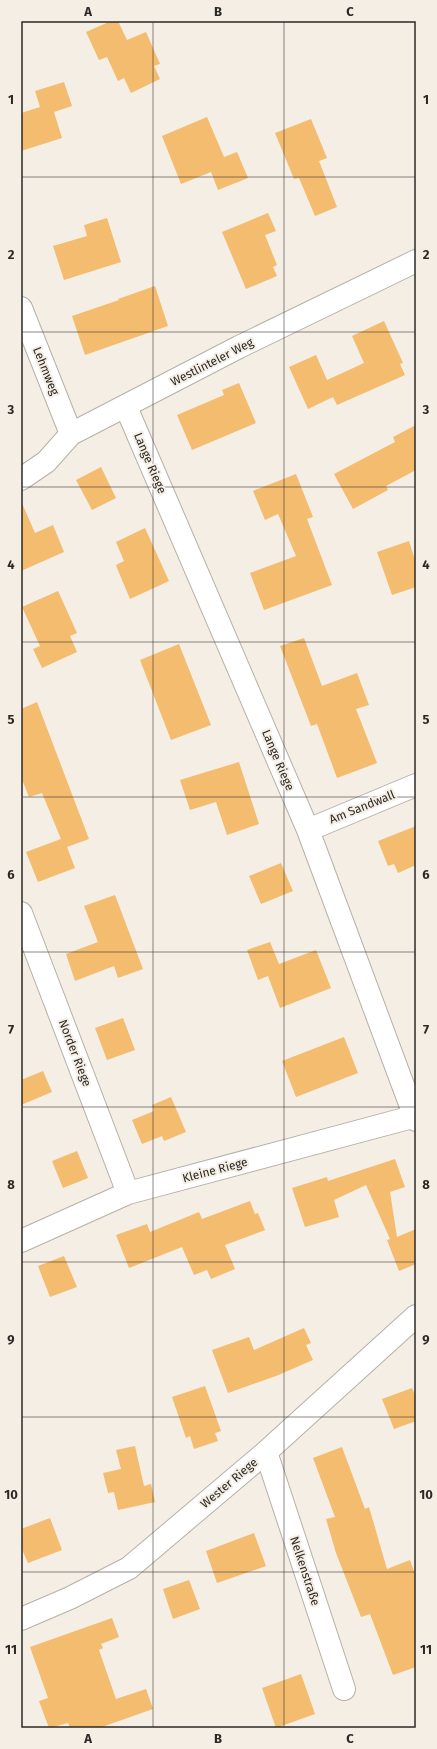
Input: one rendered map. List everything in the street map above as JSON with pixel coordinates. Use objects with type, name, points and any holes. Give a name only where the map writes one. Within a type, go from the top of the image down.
[{"type":"street","name":"Westlinteler Weg","points":[[21,479],[46,462],[71,434],[239,348],[416,261]]},
{"type":"street","name":"Lehmweg","points":[[21,308],[71,434]]},
{"type":"street","name":"Lange Riege","points":[[126,407],[308,830],[416,1118]]},
{"type":"street","name":"Am Sandwall","points":[[308,830],[416,785]]},
{"type":"street","name":"Norder Riege","points":[[21,912],[128,1193]]},
{"type":"street","name":"Kleine Riege","points":[[21,1241],[128,1193],[416,1118]]},
{"type":"street","name":"Wester Riege","points":[[21,1619],[70,1598],[129,1568],[266,1452],[416,1316]]},
{"type":"street","name":"Nelkenstraße","points":[[266,1452],[344,1689]]},
{"type":"building","points":[[111,21],[118,21],[127,40],[146,32],[160,64],[154,66],[160,79],[131,93],[124,78],[118,81],[107,57],[99,60],[86,32]]},
{"type":"building","points":[[64,82],[72,106],[54,112],[62,138],[21,151],[21,113],[40,107],[35,91]]},
{"type":"building","points":[[207,117],[224,157],[237,152],[248,178],[218,190],[211,172],[181,184],[162,136]]},
{"type":"building","points":[[311,119],[327,158],[319,161],[337,207],[315,216],[299,178],[294,179],[275,133]]},
{"type":"building","points":[[268,213],[276,231],[265,235],[277,265],[273,267],[277,276],[246,289],[222,232]]},
{"type":"building","points":[[107,218],[121,262],[64,280],[53,246],[87,236],[84,225]]},
{"type":"building","points":[[155,286],[168,326],[85,355],[72,316]]},
{"type":"building","points":[[384,321],[403,363],[400,364],[405,375],[337,405],[333,397],[308,409],[289,367],[316,355],[327,380],[364,363],[352,336]]},
{"type":"building","points":[[239,383],[256,423],[192,450],[177,415],[224,395],[222,390]]},
{"type":"building","points":[[416,425],[416,470],[386,486],[388,490],[353,509],[334,474],[395,442],[393,437]]},
{"type":"building","points":[[101,467],[116,498],[92,510],[76,480]]},
{"type":"building","points":[[296,474],[313,517],[307,519],[332,585],[264,610],[250,573],[296,556],[278,514],[265,520],[253,491]]},
{"type":"building","points":[[21,501],[35,533],[53,525],[64,552],[21,571]]},
{"type":"building","points":[[145,528],[169,581],[130,599],[116,565],[124,561],[116,542]]},
{"type":"building","points":[[409,541],[416,563],[416,587],[392,595],[377,552]]},
{"type":"building","points":[[58,591],[77,633],[70,636],[77,652],[42,668],[33,649],[40,646],[22,607]]},
{"type":"building","points":[[304,638],[322,686],[357,673],[369,705],[356,709],[377,763],[337,778],[317,724],[311,726],[280,646]]},
{"type":"building","points":[[179,644],[211,725],[171,740],[140,660]]},
{"type":"building","points":[[37,702],[89,839],[67,847],[75,868],[38,882],[26,852],[61,839],[42,793],[29,797],[21,777],[21,709]]},
{"type":"building","points":[[239,762],[259,824],[227,835],[216,802],[190,810],[180,780]]},
{"type":"building","points":[[416,826],[416,865],[398,873],[394,864],[388,866],[378,841]]},
{"type":"building","points":[[281,863],[293,891],[261,904],[249,876]]},
{"type":"building","points":[[115,895],[143,969],[118,978],[114,966],[75,981],[66,954],[98,942],[84,906]]},
{"type":"building","points":[[270,942],[279,964],[316,950],[331,988],[280,1008],[268,976],[258,980],[247,950]]},
{"type":"building","points":[[123,1018],[135,1050],[107,1060],[95,1028]]},
{"type":"building","points":[[344,1037],[358,1073],[296,1097],[282,1061]]},
{"type":"building","points":[[43,1071],[52,1092],[21,1105],[21,1080]]},
{"type":"building","points":[[171,1097],[186,1132],[164,1141],[162,1136],[142,1144],[132,1120],[154,1111],[152,1105]]},
{"type":"building","points":[[77,1151],[88,1178],[63,1188],[52,1161]]},
{"type":"building","points":[[395,1159],[405,1187],[390,1192],[397,1237],[416,1229],[416,1264],[399,1271],[387,1240],[390,1239],[366,1185],[334,1200],[339,1217],[305,1227],[292,1188],[327,1177],[328,1181]]},
{"type":"building","points":[[250,1201],[255,1214],[258,1213],[265,1230],[225,1245],[235,1269],[211,1279],[207,1270],[194,1275],[182,1247],[129,1268],[116,1235],[147,1224],[150,1232],[199,1212],[202,1219]]},
{"type":"building","points":[[64,1256],[77,1287],[50,1297],[38,1266]]},
{"type":"building","points":[[304,1328],[311,1343],[306,1345],[313,1360],[276,1376],[228,1393],[212,1350],[249,1337],[254,1350]]},
{"type":"building","points":[[205,1386],[221,1431],[215,1433],[218,1441],[194,1449],[190,1436],[186,1438],[172,1397]]},
{"type":"building","points":[[412,1388],[416,1397],[416,1421],[394,1429],[382,1399]]},
{"type":"building","points":[[135,1446],[144,1486],[151,1484],[155,1502],[118,1510],[114,1492],[108,1493],[103,1473],[121,1469],[116,1450]]},
{"type":"building","points":[[342,1447],[365,1509],[369,1507],[387,1569],[410,1560],[416,1577],[416,1667],[393,1675],[370,1614],[361,1617],[336,1553],[326,1519],[335,1517],[313,1458]]},
{"type":"building","points":[[50,1518],[62,1550],[28,1563],[21,1547],[21,1529]]},
{"type":"building","points":[[254,1533],[266,1566],[217,1583],[206,1551]]},
{"type":"building","points":[[189,1580],[200,1609],[173,1619],[163,1589]]},
{"type":"building","points":[[112,1618],[119,1637],[101,1644],[103,1648],[99,1650],[116,1699],[146,1689],[153,1709],[99,1728],[70,1728],[68,1723],[49,1728],[39,1701],[48,1698],[30,1647]]},
{"type":"building","points":[[301,1674],[315,1714],[276,1728],[262,1688]]}]
